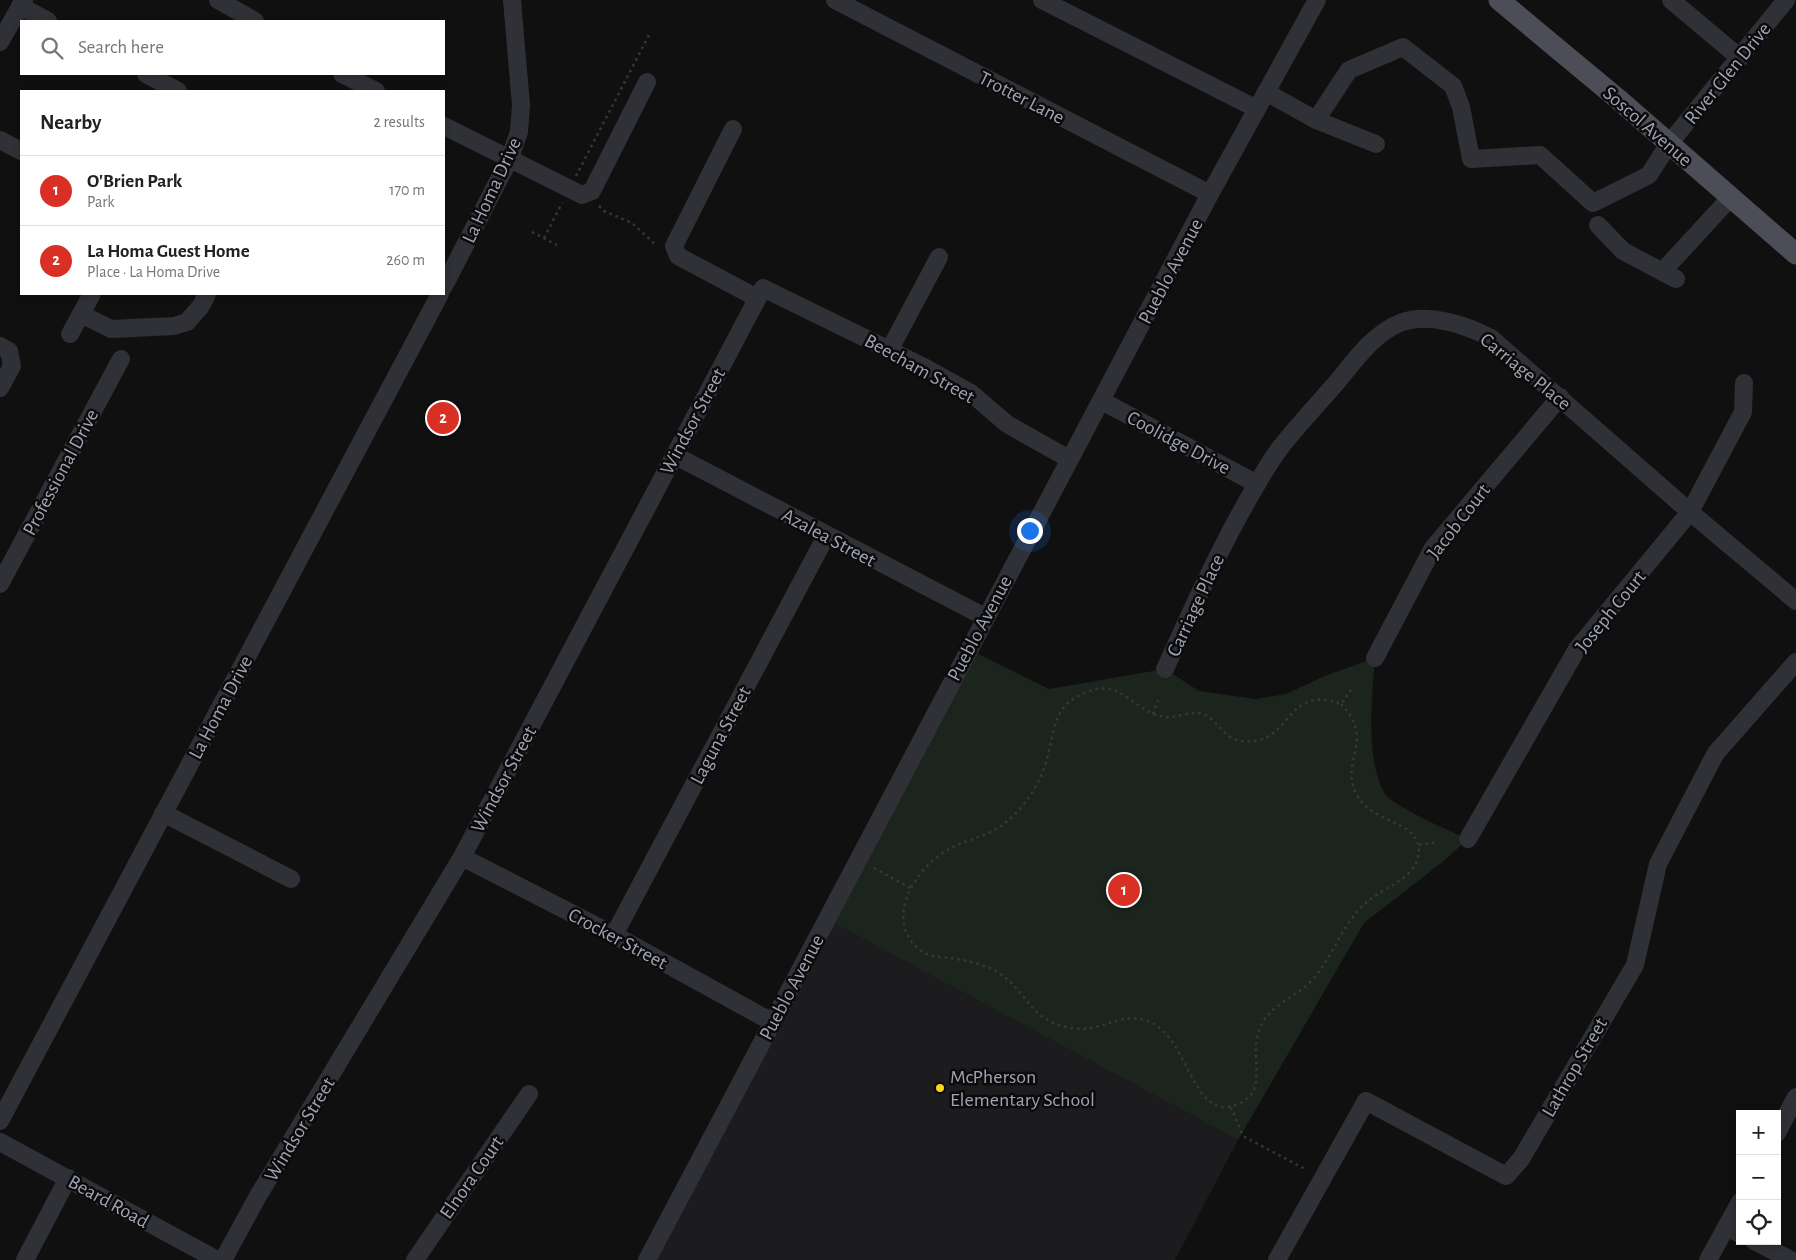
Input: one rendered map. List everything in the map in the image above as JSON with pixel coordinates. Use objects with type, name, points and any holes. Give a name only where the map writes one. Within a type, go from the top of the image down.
[{"type":"main road","name":"Soscol Avenue","points":[[1499,0],[1796,254]]},
{"type":"street","points":[[218,0],[252,20]]},
{"type":"street","name":"La Homa Drive","points":[[445,284],[509,160],[519,132],[521,105],[512,0]]},
{"type":"street","name":"Trotter Lane","points":[[835,0],[1210,194]]},
{"type":"street","points":[[1042,0],[1257,109]]},
{"type":"street","name":"Pueblo Avenue","points":[[647,1260],[1069,459],[1210,194],[1317,0]]},
{"type":"street","points":[[1671,0],[1740,58]]},
{"type":"street","name":"River Glen Drive","points":[[1316,120],[1349,70],[1404,47],[1453,86],[1461,107],[1471,159],[1540,155],[1593,202],[1649,175],[1668,145],[1786,0]]},
{"type":"street","points":[[0,42],[22,3],[47,20]]},
{"type":"street","points":[[148,75],[176,90]]},
{"type":"street","points":[[344,75],[374,90]]},
{"type":"street","points":[[445,127],[582,195],[589,193],[647,82]]},
{"type":"street","points":[[1266,92],[1316,120],[1376,144]]},
{"type":"street","name":"Beecham Street","points":[[733,129],[674,246],[678,256],[890,349],[971,393],[1007,424],[1069,459]]},
{"type":"street","points":[[0,140],[20,151]]},
{"type":"street","points":[[1598,225],[1624,251],[1669,275],[1731,197]]},
{"type":"street","points":[[890,349],[939,257]]},
{"type":"street","name":"Windsor Street","points":[[223,1260],[258,1196],[462,857],[760,293]]},
{"type":"street","points":[[70,334],[91,295]]},
{"type":"street","points":[[81,314],[111,329],[174,326],[187,322],[206,295]]},
{"type":"street","name":"La Homa Drive","points":[[0,1121],[439,295]]},
{"type":"street","name":"Carriage Place","points":[[1165,669],[1213,563],[1257,484],[1280,448],[1366,348],[1382,333],[1401,322],[1430,321],[1471,328],[1492,338],[1690,512],[1796,601]]},
{"type":"street","points":[[0,346],[9,351],[12,366],[0,388]]},
{"type":"street","name":"Professional Drive","points":[[0,584],[121,359]]},
{"type":"street","name":"Joseph Court","points":[[1468,839],[1577,649],[1690,512],[1743,412],[1744,383]]},
{"type":"street","name":"Jacob Court","points":[[1375,658],[1433,548],[1560,397]]},
{"type":"street","name":"Coolidge Drive","points":[[1102,400],[1257,484]]},
{"type":"street","name":"Azalea Street","points":[[674,455],[826,536],[985,617]]},
{"type":"street","name":"Laguna Street","points":[[614,935],[826,536]]},
{"type":"street","name":"Lathrop Street","points":[[1277,1260],[1366,1101],[1506,1176],[1521,1159],[1635,964],[1658,864],[1716,753],[1796,662]]},
{"type":"street","points":[[163,814],[291,879]]},
{"type":"street","name":"Crocker Street","points":[[462,857],[614,935],[772,1022]]},
{"type":"street","name":"Elnora Court","points":[[415,1260],[529,1094]]},
{"type":"street","points":[[1781,1127],[1794,1107]]},
{"type":"street","name":"Beard Road","points":[[0,1142],[217,1260]]},
{"type":"street","points":[[25,1260],[68,1178]]},
{"type":"street","points":[[1708,1260],[1733,1231],[1736,1219]]},
{"type":"street","points":[[1762,1245],[1791,1260]]},
{"type":"path","points":[[544,238],[649,35]]},
{"type":"path","points":[[589,193],[604,211],[632,223],[656,246]]},
{"type":"path","points":[[532,232],[557,245]]},
{"type":"path","points":[[1095,689],[1112,689],[1127,696],[1153,714],[1168,717],[1195,712],[1207,716],[1224,734],[1232,739],[1255,741],[1270,736],[1281,728],[1299,704],[1312,700],[1327,699],[1341,704],[1352,716],[1356,727],[1358,740],[1352,764],[1351,780],[1359,799],[1371,813],[1412,832],[1419,845],[1419,854],[1414,868],[1363,904],[1349,922],[1327,961],[1312,980],[1299,993],[1271,1011],[1263,1021],[1254,1045],[1257,1080],[1255,1087],[1244,1101],[1231,1107],[1218,1106],[1205,1098],[1196,1087],[1174,1042],[1163,1029],[1148,1020],[1133,1018],[1116,1021],[1101,1028],[1066,1027],[1047,1020],[1031,1009],[1017,989],[1004,976],[988,967],[972,962],[927,954],[914,945],[906,931],[904,909],[912,889],[930,863],[948,849],[985,835],[1005,823],[1025,802],[1038,781],[1047,761],[1055,720],[1064,706],[1079,695],[1095,689]]},
{"type":"path","points":[[1341,704],[1351,690]]},
{"type":"path","points":[[1153,714],[1158,700]]},
{"type":"path","points":[[1419,845],[1438,842]]},
{"type":"path","points":[[874,868],[912,889]]},
{"type":"path","points":[[1231,1107],[1243,1136],[1305,1169]]},
{"type":"shaded area","points":[[968,649],[1049,689],[1165,669],[1199,691],[1256,699],[1286,694],[1327,675],[1375,658],[1371,728],[1372,746],[1379,780],[1385,794],[1410,811],[1468,839],[1445,860],[1364,923],[1238,1140],[826,919]]},
{"type":"shaded area","name":"McPherson Elementary School","points":[[826,919],[1238,1140],[1175,1260],[647,1260]]},
{"type":"place","name":"La Homa Guest Home","points":[[443,418]]},
{"type":"place","name":"O'Brien Park","points":[[1124,890]]},
{"type":"place","name":"McPherson Elementary School","points":[[940,1088]]}]
